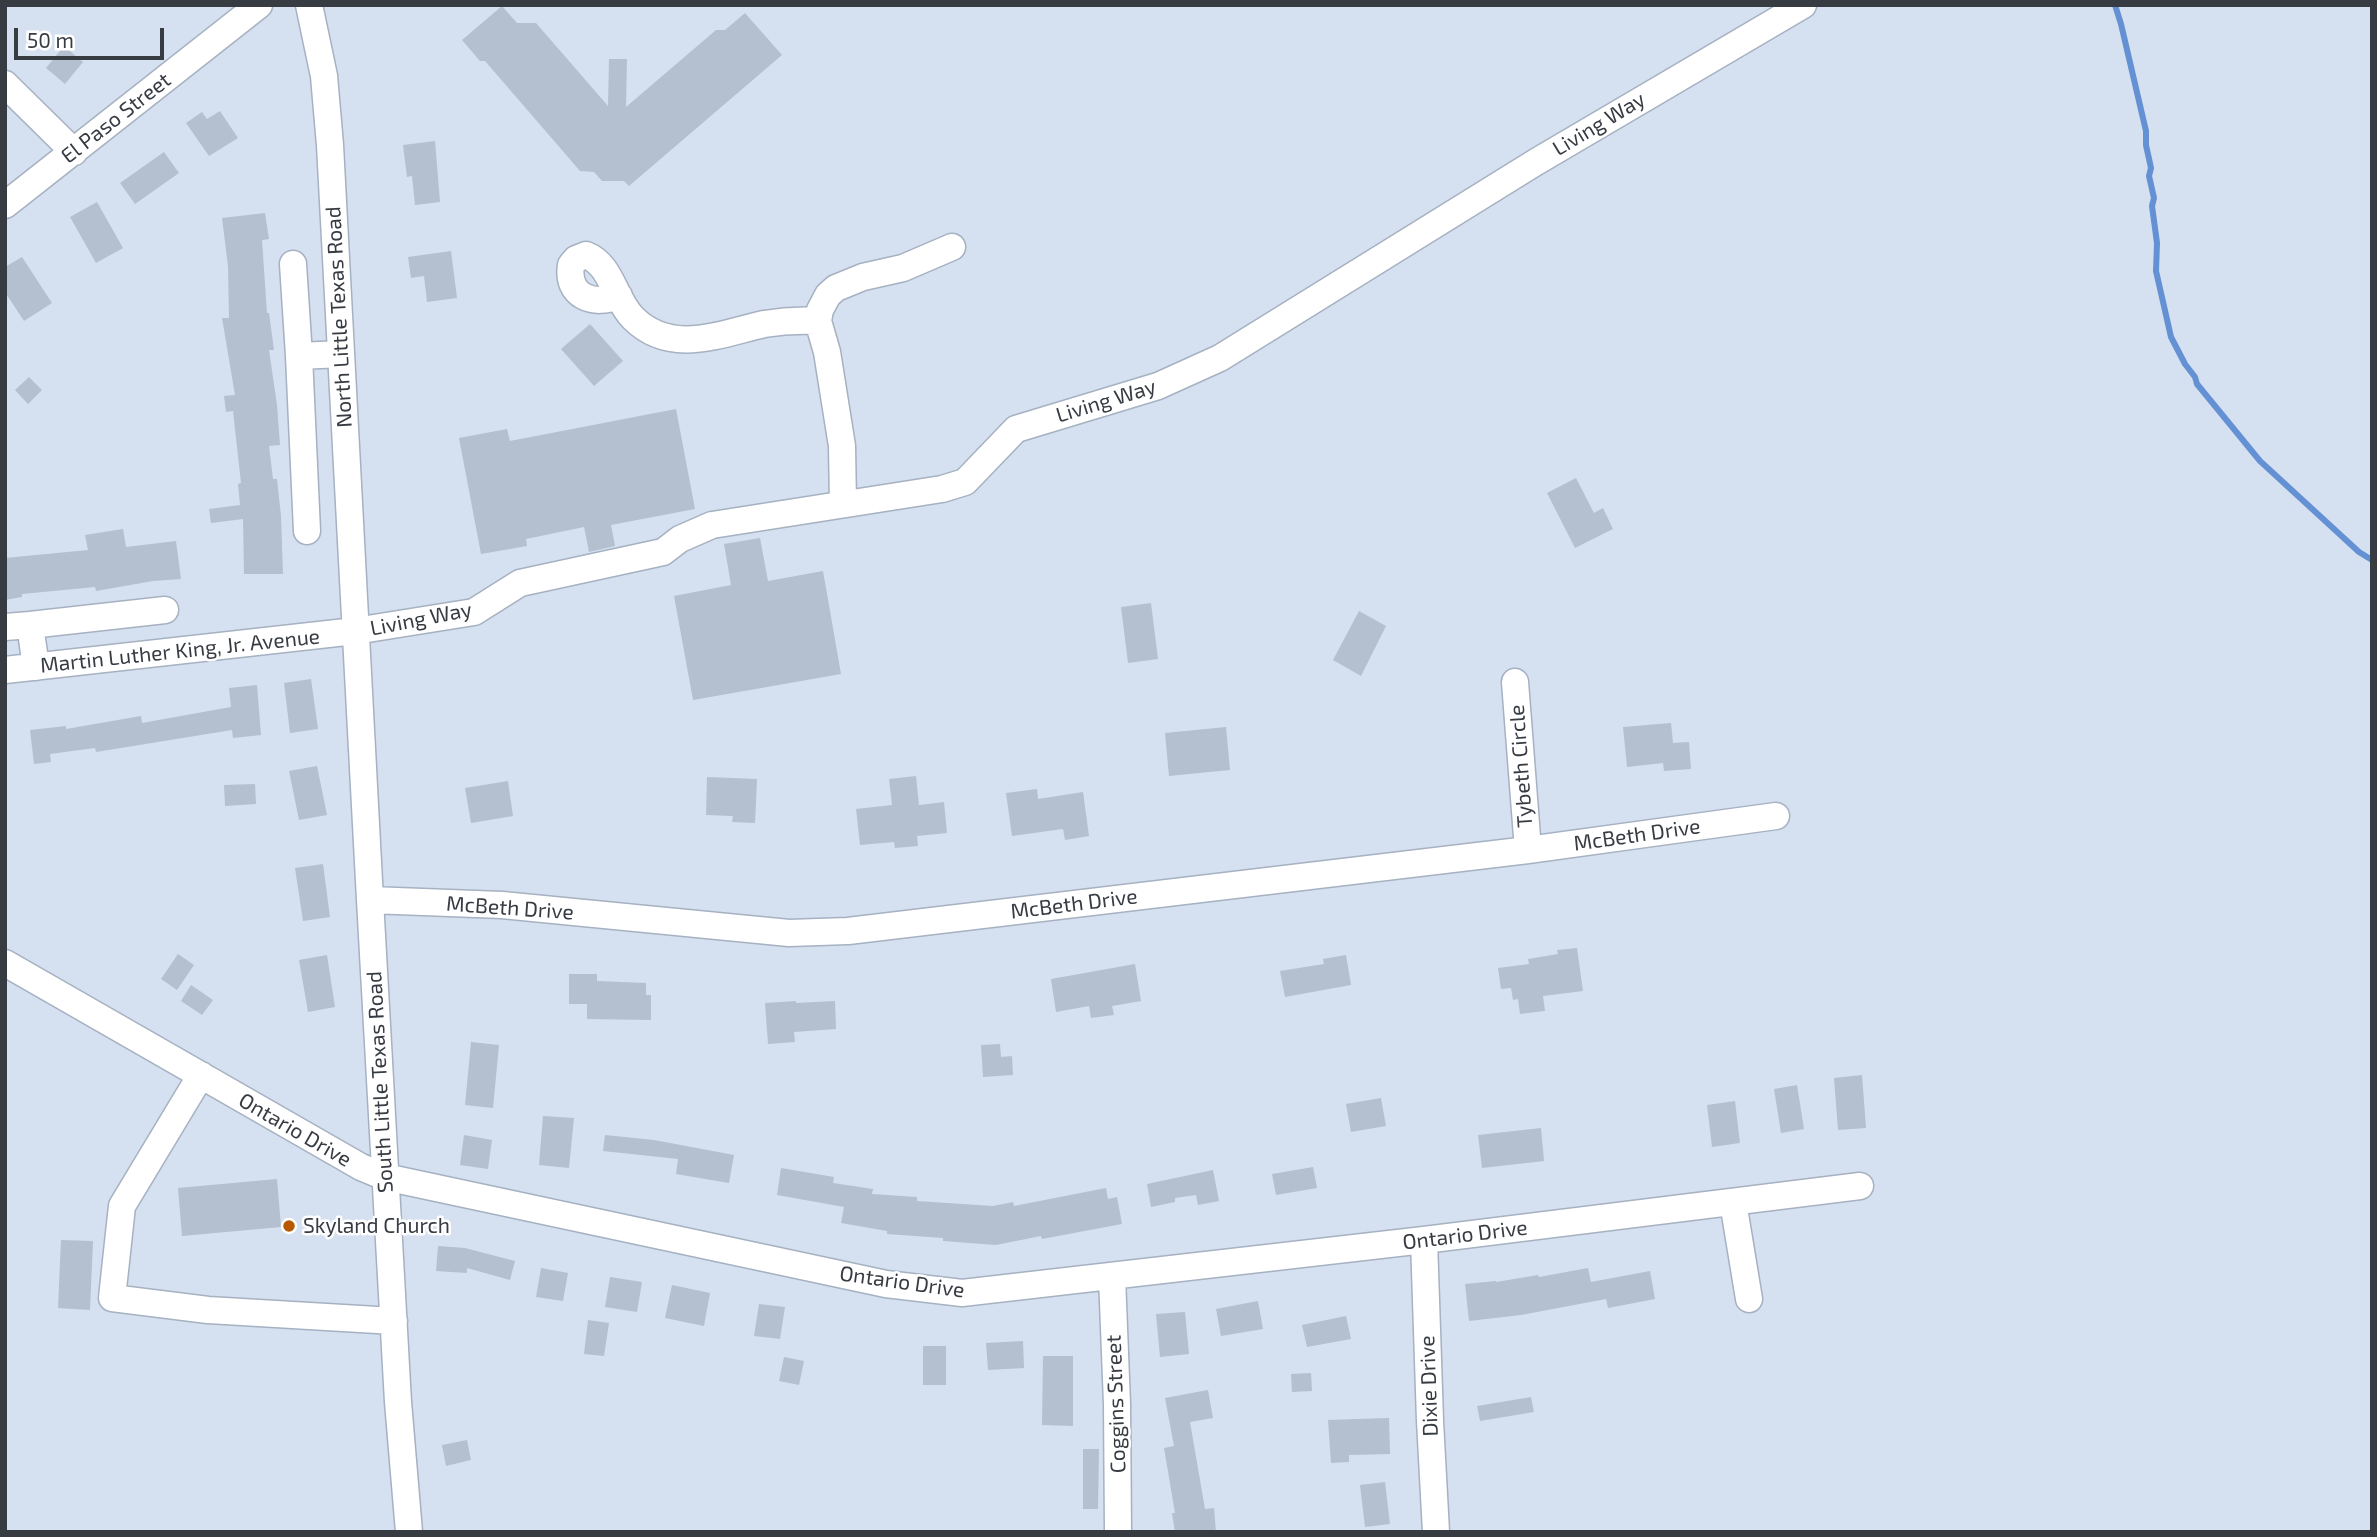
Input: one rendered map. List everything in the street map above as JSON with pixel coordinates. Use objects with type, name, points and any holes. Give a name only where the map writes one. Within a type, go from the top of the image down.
[{"type":"street","name":"El Paso Street","points":[[5,205],[259,5]]},
{"type":"street","name":"North Little Texas Road","points":[[309,5],[324,76],[330,145],[355,631]]},
{"type":"street","name":"Living Way","points":[[355,631],[474,612],[520,583],[663,552],[680,538],[712,525],[942,489],[965,482],[1016,429],[1158,386],[1220,358],[1536,162],[1803,5]]},
{"type":"street","points":[[5,84],[74,152]]},
{"type":"street","points":[[843,504],[842,446],[827,352],[818,321],[824,301],[836,288],[863,277],[903,268],[952,247]]},
{"type":"street","points":[[293,264],[307,531]]},
{"type":"street","points":[[619,296],[635,320],[662,338],[687,340],[722,336],[790,320],[818,321]]},
{"type":"street","points":[[299,356],[341,354]]},
{"type":"street","points":[[36,667],[18,626],[165,610]]},
{"type":"street","name":"Martin Luther King, Jr. Avenue","points":[[5,670],[355,631]]},
{"type":"street","name":"South Little Texas Road","points":[[355,631],[385,1177],[408,1532]]},
{"type":"street","name":"Tybeth Circle","points":[[1514,682],[1528,850]]},
{"type":"street","name":"McBeth Drive","points":[[370,900],[502,905],[789,933],[848,932],[1528,850],[1776,816]]},
{"type":"street","name":"Ontario Drive","points":[[5,963],[361,1167],[385,1177],[886,1284],[962,1293],[1860,1186]]},
{"type":"street","points":[[201,1075],[122,1206],[112,1298],[208,1310],[394,1321]]},
{"type":"street","points":[[1733,1202],[1749,1299]]},
{"type":"street","name":"Dixie Drive","points":[[1424,1240],[1436,1532]]},
{"type":"street","name":"Coggins Street","points":[[1112,1277],[1118,1532]]},
{"type":"building","points":[[502,6],[517,23],[536,23],[608,106],[609,59],[627,59],[626,107],[716,30],[725,30],[745,13],[782,55],[629,186],[624,181],[602,181],[594,172],[580,171],[485,61],[480,61],[462,40]]},
{"type":"building","points":[[64,46],[83,62],[65,84],[46,68]]},
{"type":"building","points":[[220,111],[238,138],[209,156],[186,123],[202,112],[207,119]]},
{"type":"building","points":[[435,141],[440,202],[415,205],[412,176],[407,177],[403,145]]},
{"type":"building","points":[[164,152],[179,173],[135,204],[120,183]]},
{"type":"building","points":[[97,202],[123,248],[96,263],[70,217]]},
{"type":"building","points":[[265,213],[269,239],[262,240],[267,313],[274,350],[269,350],[280,445],[269,446],[273,479],[277,479],[283,574],[244,574],[243,519],[211,523],[209,509],[240,505],[238,484],[241,483],[233,411],[226,412],[224,396],[235,395],[222,318],[229,318],[228,266],[222,218]]},
{"type":"building","points":[[451,251],[457,298],[427,302],[424,276],[411,278],[408,257]]},
{"type":"building","points":[[22,257],[52,303],[24,321],[5,292],[5,267]]},
{"type":"building","points":[[590,324],[623,361],[594,386],[561,349]]},
{"type":"building","points":[[29,377],[42,390],[28,404],[15,390]]},
{"type":"building","points":[[676,409],[695,509],[611,525],[615,546],[589,552],[584,527],[526,539],[527,546],[481,554],[459,438],[507,429],[510,441]]},
{"type":"building","points":[[1576,478],[1594,513],[1603,508],[1613,529],[1575,548],[1547,493]]},
{"type":"building","points":[[123,529],[126,547],[176,541],[181,579],[96,591],[95,587],[22,594],[22,597],[5,600],[5,558],[88,550],[85,535]]},
{"type":"building","points":[[760,538],[768,581],[823,571],[841,674],[693,700],[674,596],[731,585],[724,544]]},
{"type":"building","points":[[1151,603],[1158,659],[1128,663],[1121,607]]},
{"type":"building","points":[[1359,611],[1386,626],[1361,676],[1333,660]]},
{"type":"building","points":[[311,679],[318,729],[290,733],[284,683]]},
{"type":"building","points":[[257,685],[261,735],[233,738],[232,730],[96,752],[95,748],[50,754],[51,762],[34,764],[30,730],[66,726],[66,729],[141,716],[142,723],[231,707],[229,688]]},
{"type":"building","points":[[1671,723],[1673,743],[1689,742],[1691,769],[1664,771],[1663,763],[1627,767],[1623,727]]},
{"type":"building","points":[[1226,727],[1230,770],[1169,776],[1165,733]]},
{"type":"building","points":[[317,766],[327,815],[299,820],[289,771]]},
{"type":"building","points":[[916,776],[919,805],[944,802],[947,833],[917,836],[918,846],[895,848],[894,842],[860,845],[856,809],[892,805],[889,779]]},
{"type":"building","points":[[707,777],[757,779],[755,823],[732,822],[733,816],[706,815]]},
{"type":"building","points":[[508,781],[513,816],[471,823],[465,788]]},
{"type":"building","points":[[255,784],[256,804],[225,806],[224,785]]},
{"type":"building","points":[[1037,789],[1038,799],[1083,792],[1089,836],[1065,840],[1063,829],[1012,836],[1006,793]]},
{"type":"building","points":[[323,864],[330,917],[303,921],[295,868]]},
{"type":"building","points":[[1577,948],[1583,991],[1543,996],[1545,1011],[1520,1014],[1518,999],[1513,1000],[1511,988],[1501,989],[1498,968],[1529,964],[1528,959],[1558,954],[1557,950]]},
{"type":"building","points":[[178,954],[194,965],[177,990],[161,979]]},
{"type":"building","points":[[327,955],[335,1007],[308,1012],[299,960]]},
{"type":"building","points":[[1346,955],[1351,985],[1285,997],[1280,971],[1324,964],[1323,959]]},
{"type":"building","points":[[1135,964],[1141,1001],[1112,1006],[1114,1015],[1091,1018],[1089,1006],[1056,1012],[1051,979]]},
{"type":"building","points":[[569,974],[597,974],[597,981],[646,983],[646,995],[651,995],[651,1020],[587,1019],[587,1004],[569,1004]]},
{"type":"building","points":[[191,985],[213,1000],[202,1015],[181,1001]]},
{"type":"building","points":[[835,1001],[836,1029],[794,1032],[795,1042],[768,1044],[765,1003]]},
{"type":"building","points":[[471,1042],[499,1045],[493,1108],[465,1105]]},
{"type":"building","points":[[1000,1044],[1001,1057],[1012,1056],[1013,1075],[983,1077],[981,1045]]},
{"type":"building","points":[[1862,1075],[1866,1128],[1838,1130],[1834,1078]]},
{"type":"building","points":[[1797,1085],[1804,1129],[1781,1133],[1774,1089]]},
{"type":"building","points":[[1381,1098],[1386,1126],[1351,1132],[1346,1104]]},
{"type":"building","points":[[1735,1101],[1740,1143],[1712,1147],[1707,1105]]},
{"type":"building","points":[[543,1116],[574,1118],[569,1168],[539,1165]]},
{"type":"building","points":[[1541,1128],[1544,1161],[1482,1168],[1478,1135]]},
{"type":"building","points":[[464,1135],[492,1140],[488,1169],[460,1165]]},
{"type":"building","points":[[605,1135],[654,1140],[734,1155],[729,1183],[676,1174],[678,1159],[603,1151]]},
{"type":"building","points":[[1313,1167],[1317,1188],[1276,1195],[1272,1174]]},
{"type":"building","points":[[781,1168],[834,1177],[833,1183],[873,1189],[872,1194],[917,1197],[917,1201],[993,1206],[1013,1202],[1014,1206],[1106,1188],[1108,1199],[1117,1197],[1122,1224],[996,1245],[887,1234],[887,1231],[841,1223],[844,1207],[777,1195]]},
{"type":"building","points":[[1213,1170],[1219,1201],[1198,1205],[1196,1195],[1175,1198],[1175,1202],[1151,1207],[1147,1184]]},
{"type":"building","points":[[277,1179],[281,1227],[182,1236],[178,1188]]},
{"type":"building","points":[[61,1240],[93,1241],[90,1310],[58,1308]]},
{"type":"building","points":[[438,1246],[465,1248],[515,1261],[510,1280],[467,1268],[467,1273],[436,1271]]},
{"type":"building","points":[[541,1268],[568,1273],[563,1301],[536,1297]]},
{"type":"building","points":[[1588,1268],[1591,1282],[1650,1271],[1655,1299],[1608,1308],[1606,1299],[1521,1315],[1469,1321],[1465,1284],[1539,1277]]},
{"type":"building","points":[[610,1277],[642,1282],[637,1312],[605,1307]]},
{"type":"building","points":[[672,1285],[710,1293],[704,1326],[665,1318]]},
{"type":"building","points":[[1258,1301],[1263,1329],[1221,1336],[1216,1309]]},
{"type":"building","points":[[759,1304],[785,1307],[780,1339],[754,1336]]},
{"type":"building","points":[[1185,1312],[1189,1354],[1160,1357],[1156,1314]]},
{"type":"building","points":[[1346,1316],[1351,1339],[1307,1347],[1302,1325]]},
{"type":"building","points":[[588,1320],[609,1323],[604,1356],[584,1354]]},
{"type":"building","points":[[1023,1341],[1024,1368],[988,1370],[986,1343]]},
{"type":"building","points":[[923,1346],[946,1346],[946,1385],[923,1385]]},
{"type":"building","points":[[1043,1356],[1073,1356],[1073,1426],[1042,1425]]},
{"type":"building","points":[[784,1357],[804,1361],[799,1385],[779,1381]]},
{"type":"building","points":[[1311,1373],[1312,1391],[1292,1392],[1291,1374]]},
{"type":"building","points":[[1208,1390],[1213,1418],[1190,1422],[1205,1509],[1214,1508],[1216,1532],[1175,1532],[1172,1513],[1175,1513],[1164,1448],[1174,1446],[1165,1398]]},
{"type":"building","points":[[1531,1397],[1534,1412],[1480,1421],[1477,1406]]},
{"type":"building","points":[[1389,1418],[1390,1454],[1349,1455],[1349,1462],[1331,1463],[1328,1420]]},
{"type":"building","points":[[467,1440],[471,1460],[446,1466],[442,1445]]},
{"type":"building","points":[[1083,1449],[1099,1449],[1098,1509],[1083,1509]]},
{"type":"building","points":[[1385,1482],[1390,1524],[1365,1527],[1360,1485]]},
{"type":"waterway","points":[[2115,5],[2146,131],[2151,168],[2149,176],[2154,198],[2152,206],[2157,243],[2156,271],[2171,337],[2197,384],[2260,461],[2359,552],[2372,560]]},
{"type":"place","name":"Skyland Church","points":[[289,1226]]}]
